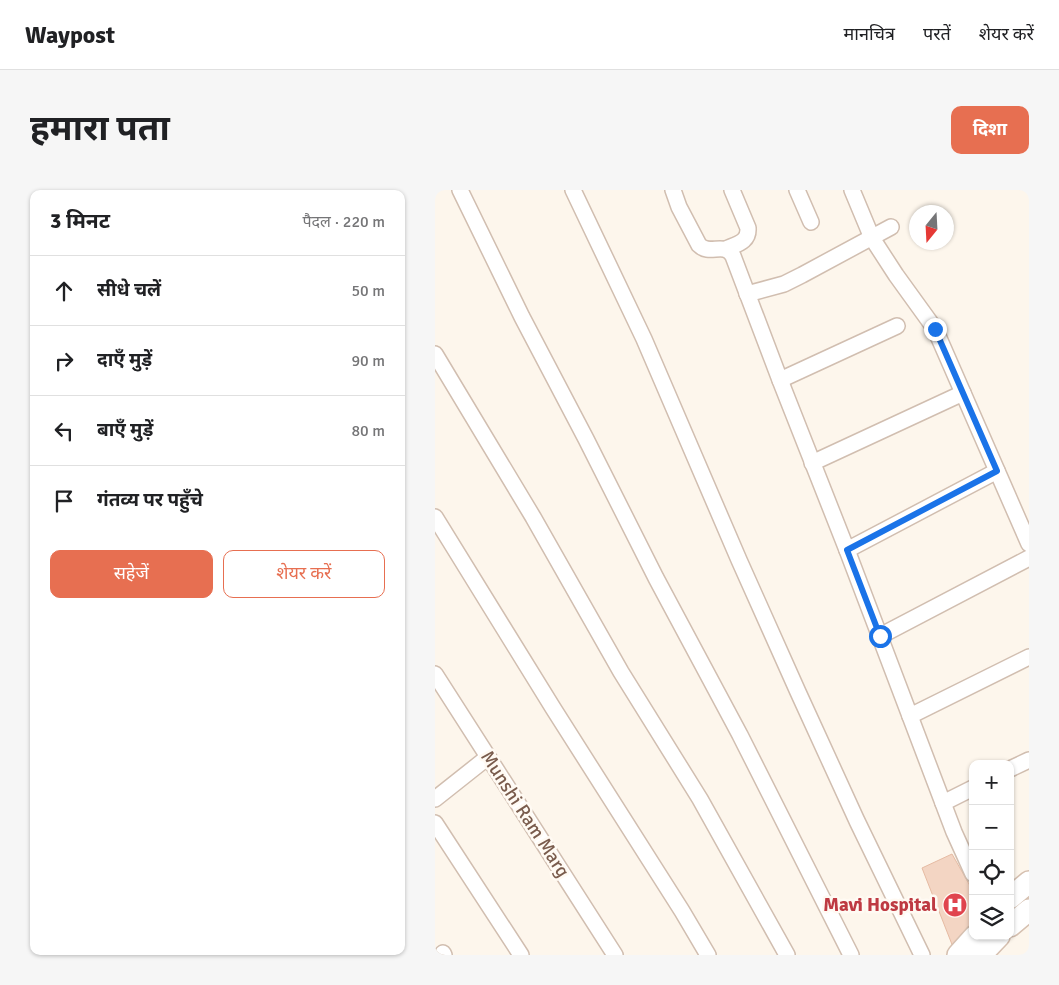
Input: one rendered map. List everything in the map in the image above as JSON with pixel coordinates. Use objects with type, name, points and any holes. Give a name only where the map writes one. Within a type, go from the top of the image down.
[{"type":"street","points":[[460,190],[521,317],[586,439],[656,578],[740,734],[851,955]]},
{"type":"street","points":[[573,190],[644,339],[802,701],[922,955]]},
{"type":"street","points":[[673,190],[679,207],[699,246],[707,250],[726,249],[747,238],[748,228],[732,190]]},
{"type":"street","points":[[797,190],[811,222]]},
{"type":"street","points":[[853,190],[872,238],[935,329],[1029,544]]},
{"type":"street","points":[[747,294],[784,284],[891,227]]},
{"type":"street","points":[[726,249],[733,256],[954,832],[969,865]]},
{"type":"street","points":[[780,380],[897,326]]},
{"type":"street","points":[[435,354],[533,516],[621,672],[699,799],[787,955]]},
{"type":"street","points":[[812,463],[963,393]]},
{"type":"street","points":[[847,550],[997,471]]},
{"type":"street","points":[[435,517],[708,955]]},
{"type":"street","points":[[880,636],[1029,558]]},
{"type":"street","points":[[910,716],[1029,657]]},
{"type":"street","name":"Munshi Ram Marg","points":[[435,674],[615,955]]},
{"type":"street","points":[[435,799],[488,756]]},
{"type":"street","points":[[1014,767],[1029,760]]},
{"type":"street","points":[[943,803],[969,790]]},
{"type":"street","points":[[435,823],[521,955]]},
{"type":"street","points":[[1014,895],[1029,882]]},
{"type":"street","points":[[1014,923],[1029,910]]},
{"type":"street","points":[[958,955],[971,940]]},
{"type":"street","points":[[981,955],[995,940]]},
{"type":"building","points":[[952,854],[969,884],[969,929],[953,947],[922,868]]},
{"type":"place","name":"Mavi Hospital","points":[[955,905]]},
{"type":"route","points":[[880,636],[847,550],[997,471],[935,329]]}]
